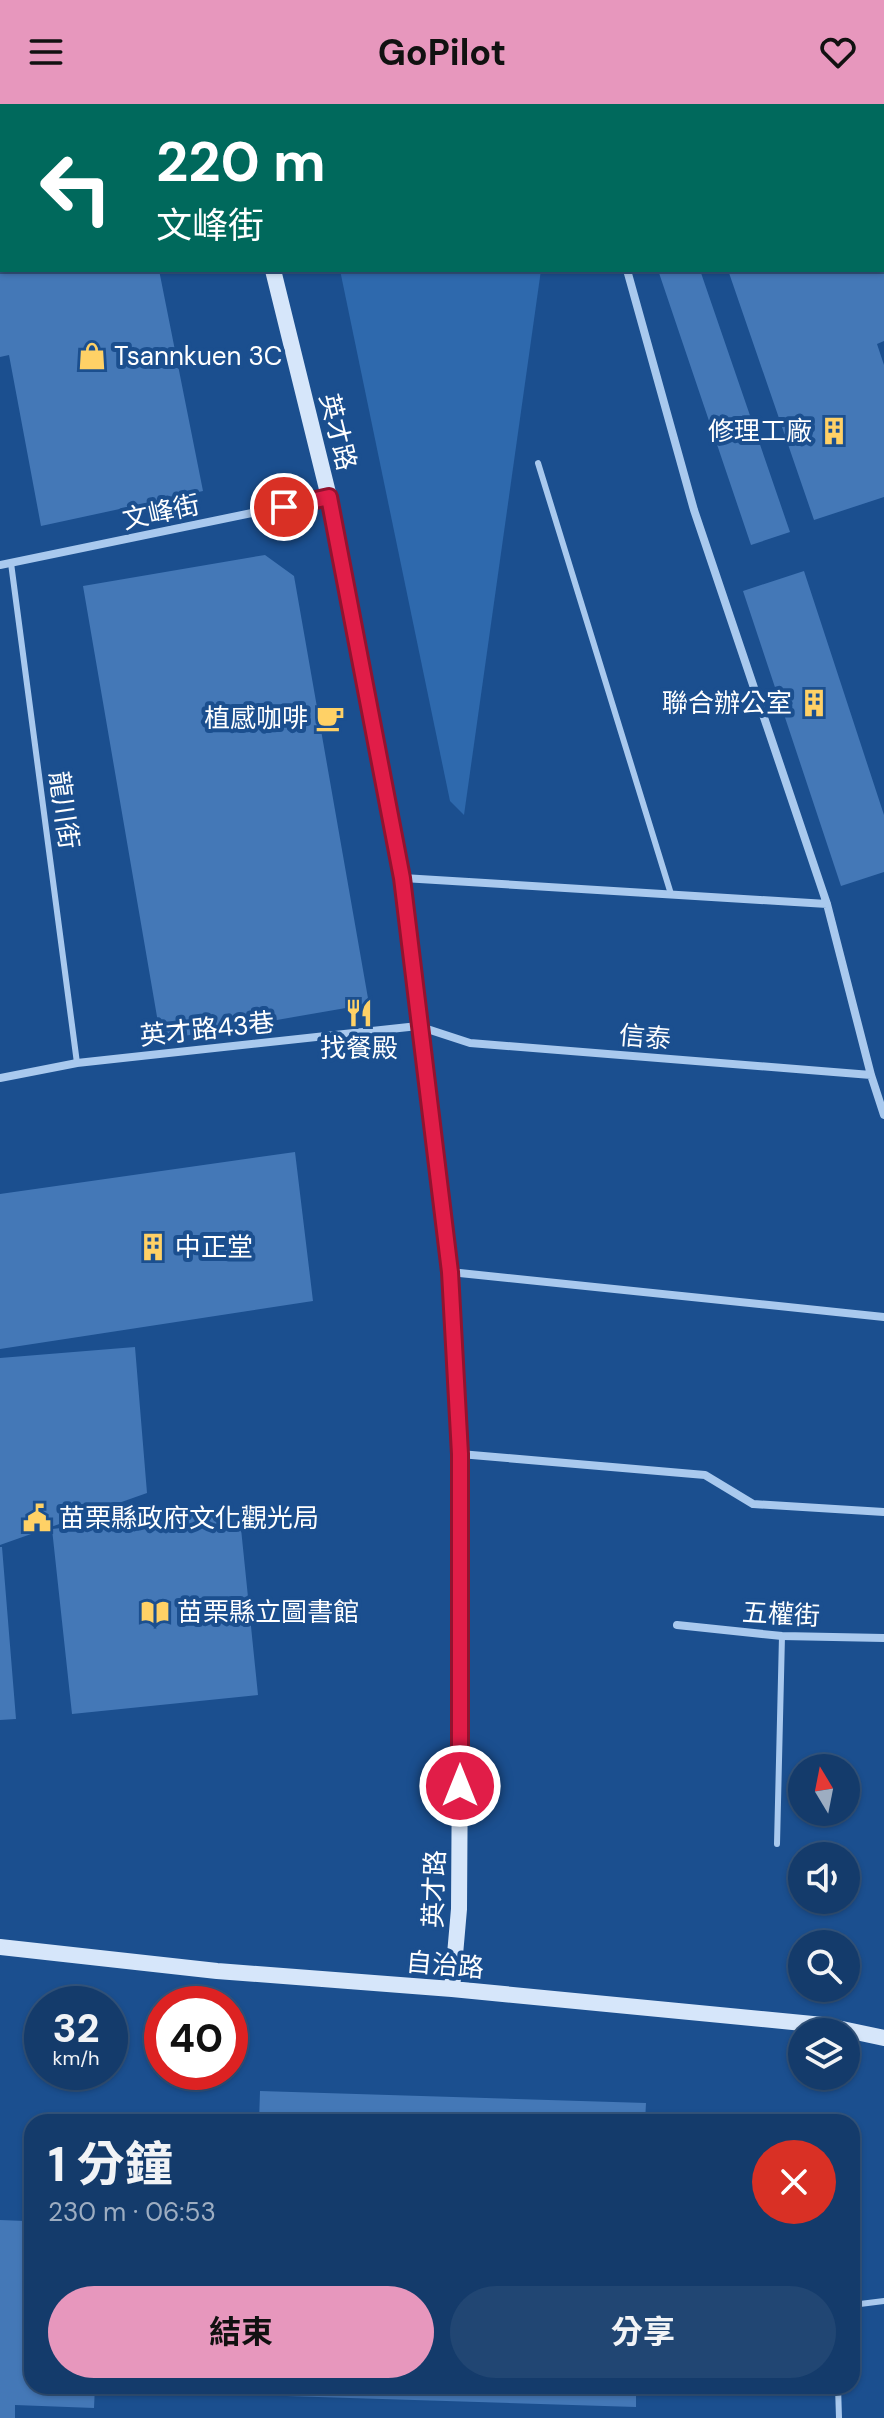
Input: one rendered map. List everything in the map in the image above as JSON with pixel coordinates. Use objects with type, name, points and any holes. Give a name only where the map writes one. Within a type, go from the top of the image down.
[{"type":"street","name":"英才路","points":[[273,272],[329,497],[402,878],[450,1272],[460,1454],[461,1618],[459,1909],[452,1989]]},
{"type":"street","points":[[628,272],[694,510],[827,904],[884,1115]]},
{"type":"street","name":"文峰街","points":[[0,565],[329,497]]},
{"type":"street","points":[[402,878],[827,904]]},
{"type":"street","name":"英才路43巷","points":[[0,1078],[77,1063],[418,1026]]},
{"type":"street","name":"信泰","points":[[418,1026],[470,1043],[871,1075]]},
{"type":"street","points":[[450,1272],[884,1317]]},
{"type":"street","points":[[460,1454],[705,1475],[753,1504],[884,1512]]},
{"type":"street","name":"五權街","points":[[677,1625],[782,1636],[884,1638]]},
{"type":"street","name":"自治路","points":[[0,1947],[217,1971],[452,1989],[823,2025],[884,2038]]},
{"type":"lane","points":[[538,463],[671,894]]},
{"type":"lane","name":"龍川街","points":[[11,563],[77,1063]]},
{"type":"lane","points":[[777,1844],[782,1636]]},
{"type":"lane","points":[[860,2304],[884,2301]]},
{"type":"lane","points":[[838,2394],[839,2418]]},
{"type":"shaded area","points":[[340,272],[541,272],[464,815],[450,801]]},
{"type":"building","name":"Tsannkuen 3C","points":[[0,272],[159,272],[203,491],[41,526],[9,355],[0,357]]},
{"type":"building","points":[[659,272],[701,272],[790,532],[751,545]]},
{"type":"building","name":"修理工廠","points":[[729,272],[884,272],[884,341],[877,344],[884,365],[884,497],[814,520]]},
{"type":"building","points":[[265,555],[294,576],[369,1004],[161,1040],[83,586]]},
{"type":"building","name":"聯合辦公室","points":[[804,571],[884,815],[884,872],[841,886],[743,591]]},
{"type":"building","name":"中正堂","points":[[295,1152],[313,1301],[0,1349],[0,1194]]},
{"type":"building","name":"苗栗縣政府文化觀光局","points":[[135,1347],[147,1493],[0,1545],[0,1358]]},
{"type":"building","name":"苗栗縣立圖書館","points":[[239,1509],[258,1695],[72,1714],[52,1529]]},
{"type":"building","points":[[0,1547],[16,1719],[0,1720]]},
{"type":"building","points":[[260,2091],[646,2103],[645,2114],[259,2114]]},
{"type":"building","points":[[0,2220],[24,2221],[24,2394],[95,2394],[94,2408],[15,2405],[15,2418],[0,2418]]},
{"type":"building","points":[[636,2394],[636,2407],[250,2395]]},
{"type":"place","name":"Tsannkuen 3C","points":[[92,356]]},
{"type":"place","name":"修理工廠","points":[[834,431]]},
{"type":"place","name":"聯合辦公室","points":[[814,703]]},
{"type":"place","name":"植感咖啡","points":[[330,718]]},
{"type":"place","name":"找餐殿","points":[[359,1013]]},
{"type":"place","name":"中正堂","points":[[153,1247]]},
{"type":"place","name":"苗栗縣政府文化觀光局","points":[[37,1518]]},
{"type":"place","name":"苗栗縣立圖書館","points":[[155,1612]]},
{"type":"route","points":[[284,507],[329,497],[402,878],[450,1272],[460,1454],[460,1786]]}]
